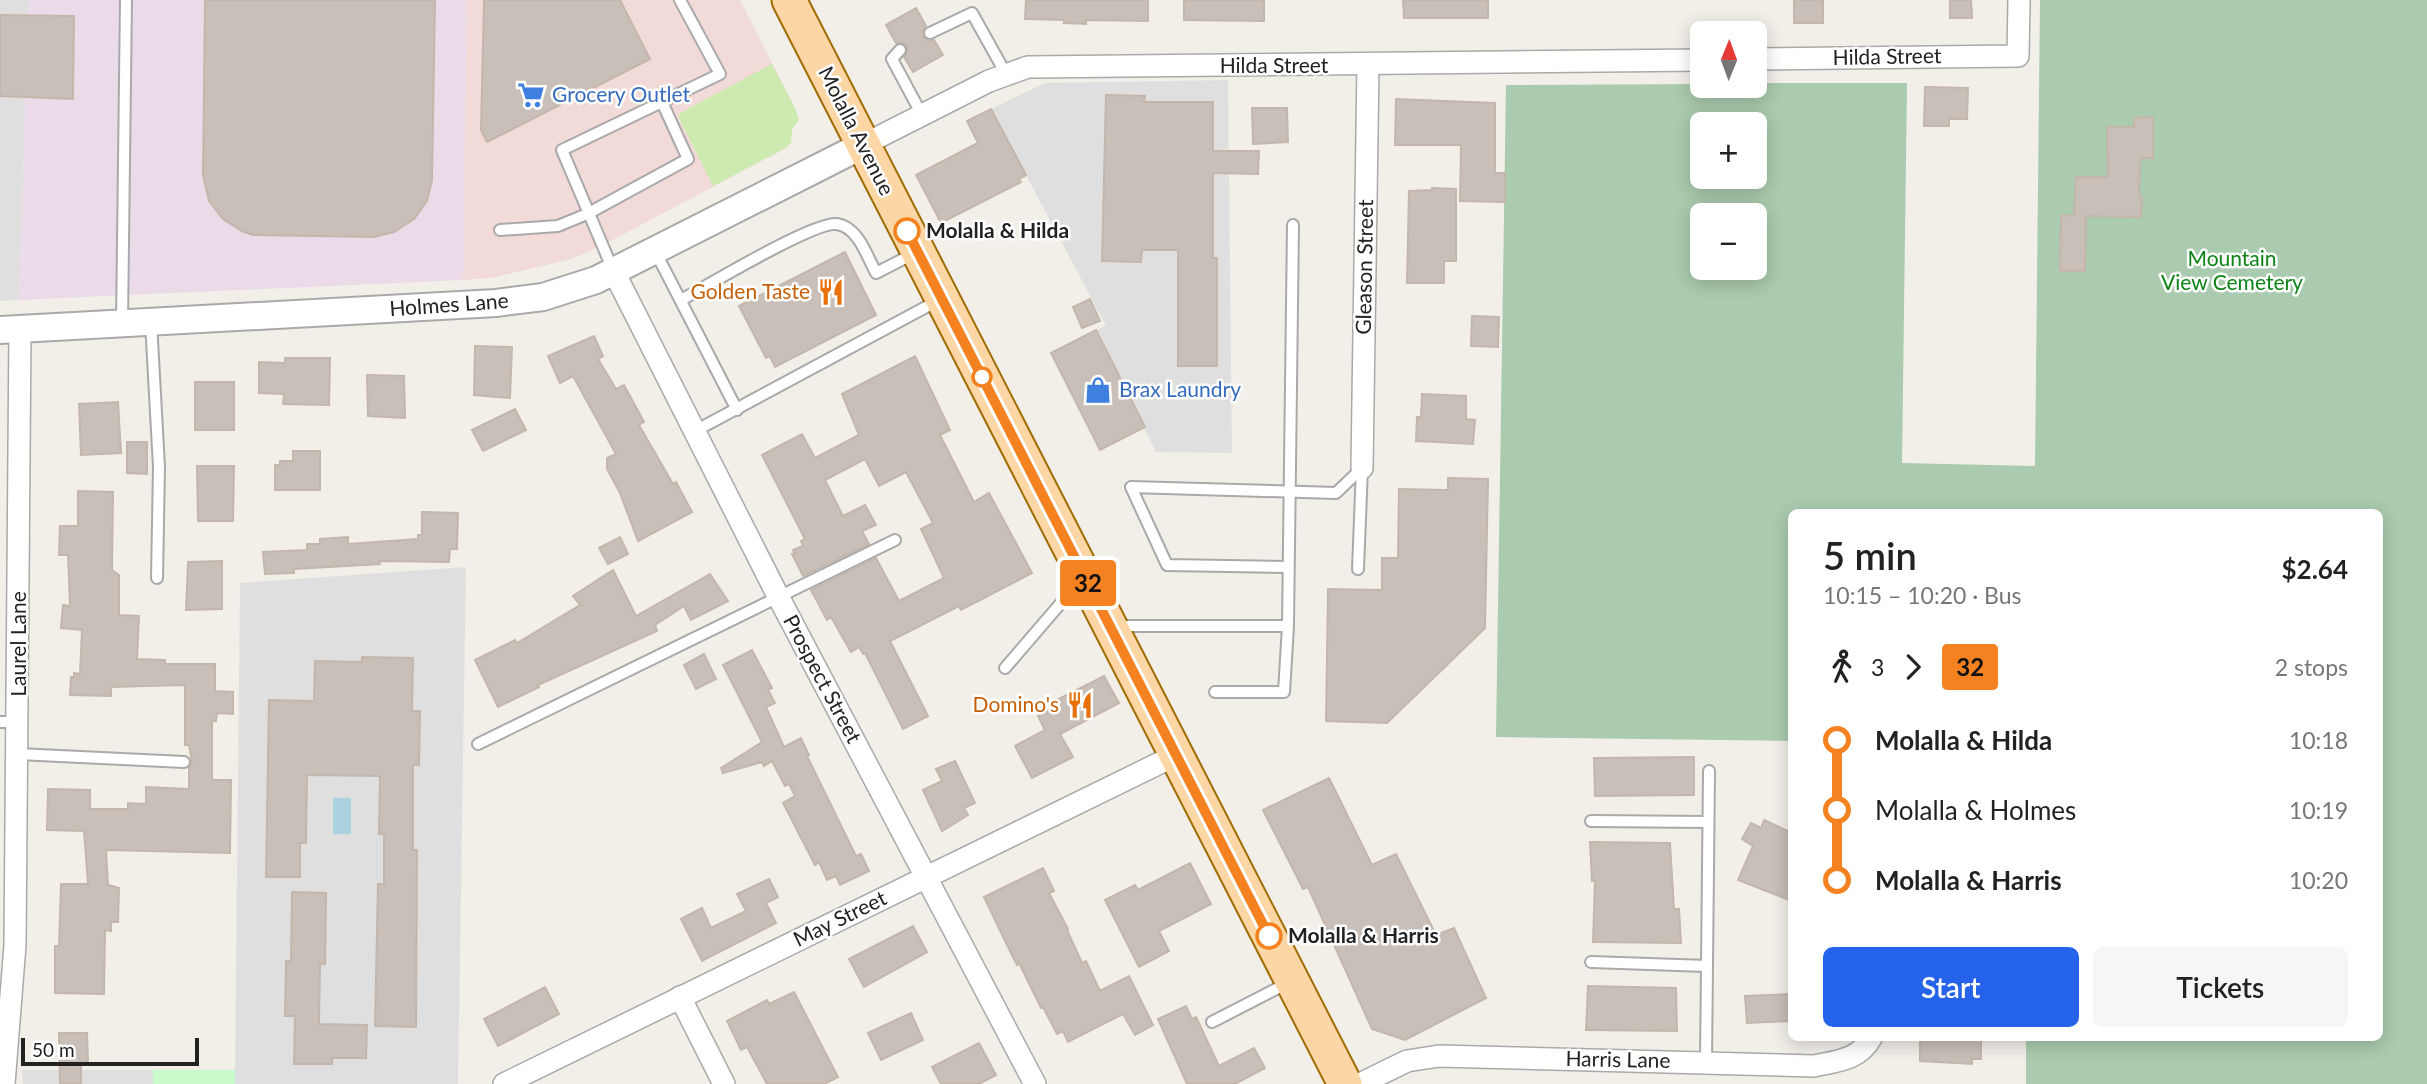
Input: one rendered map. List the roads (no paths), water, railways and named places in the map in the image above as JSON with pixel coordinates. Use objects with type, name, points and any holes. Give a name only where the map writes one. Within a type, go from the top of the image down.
[{"type":"main road","name":"Molalla Avenue","points":[[789,0],[1345,1084]]},
{"type":"street","name":"Hilda Street","points":[[1768,59],[2018,56],[2019,0]]},
{"type":"street","name":"Hilda Street","points":[[863,145],[1006,74],[1036,66],[1690,60]]},
{"type":"street","name":"Gleason Street","points":[[1362,468],[1368,65]]},
{"type":"street","name":"Holmes Lane","points":[[10,329],[518,301],[568,291],[614,272],[863,145]]},
{"type":"street","name":"Prospect Street","points":[[614,272],[779,598],[1035,1084]]},
{"type":"street","name":"Laurel Lane","points":[[4,1084],[18,754],[9,722],[10,329]]},
{"type":"street","name":"May Street","points":[[504,1084],[1176,755]]},
{"type":"street","points":[[680,997],[724,1084]]},
{"type":"street","name":"Harris Lane","points":[[1360,1084],[1407,1061],[1439,1056],[1814,1066],[1847,1059],[1860,1052],[1869,1041]]},
{"type":"lane","points":[[121,324],[126,0]]},
{"type":"lane","points":[[614,272],[562,150],[720,74],[680,0]]},
{"type":"lane","points":[[930,33],[972,13],[1006,74]]},
{"type":"lane","points":[[900,50],[891,59],[922,115]]},
{"type":"lane","points":[[500,230],[558,226],[587,214],[688,159],[662,102]]},
{"type":"lane","points":[[681,300],[804,233],[826,225],[839,224],[856,235],[876,273],[918,251]]},
{"type":"lane","points":[[1215,692],[1284,692],[1288,626],[1293,226]]},
{"type":"lane","points":[[655,251],[737,410]]},
{"type":"lane","points":[[695,431],[942,299]]},
{"type":"lane","points":[[151,322],[159,467],[157,578]]},
{"type":"lane","points":[[1288,567],[1167,565],[1131,487],[1336,493],[1362,468]]},
{"type":"lane","points":[[1358,569],[1362,468]]},
{"type":"lane","points":[[478,744],[895,540]]},
{"type":"lane","points":[[1005,668],[1067,596],[1088,584]]},
{"type":"lane","points":[[1110,626],[1288,626]]},
{"type":"lane","points":[[18,754],[184,762]]},
{"type":"lane","points":[[1706,1062],[1709,771]]},
{"type":"lane","points":[[1591,821],[1708,822]]},
{"type":"lane","points":[[1591,962],[1707,966]]},
{"type":"lane","points":[[1212,1022],[1292,981]]},
{"type":"water","points":[[333,798],[351,798],[351,834],[333,834]]},
{"type":"place","name":"Grocery Outlet","points":[[531,95]]},
{"type":"place","name":"Molalla & Hilda","points":[[907,231]]},
{"type":"place","name":"Golden Taste","points":[[831,292]]},
{"type":"place","name":"Brax Laundry","points":[[1098,390]]},
{"type":"place","name":"Domino's","points":[[1080,705]]},
{"type":"place","name":"Molalla & Harris","points":[[1269,936]]},
{"type":"park label","name":"Mountain View Cemetery","points":[[2232,271]]}]
